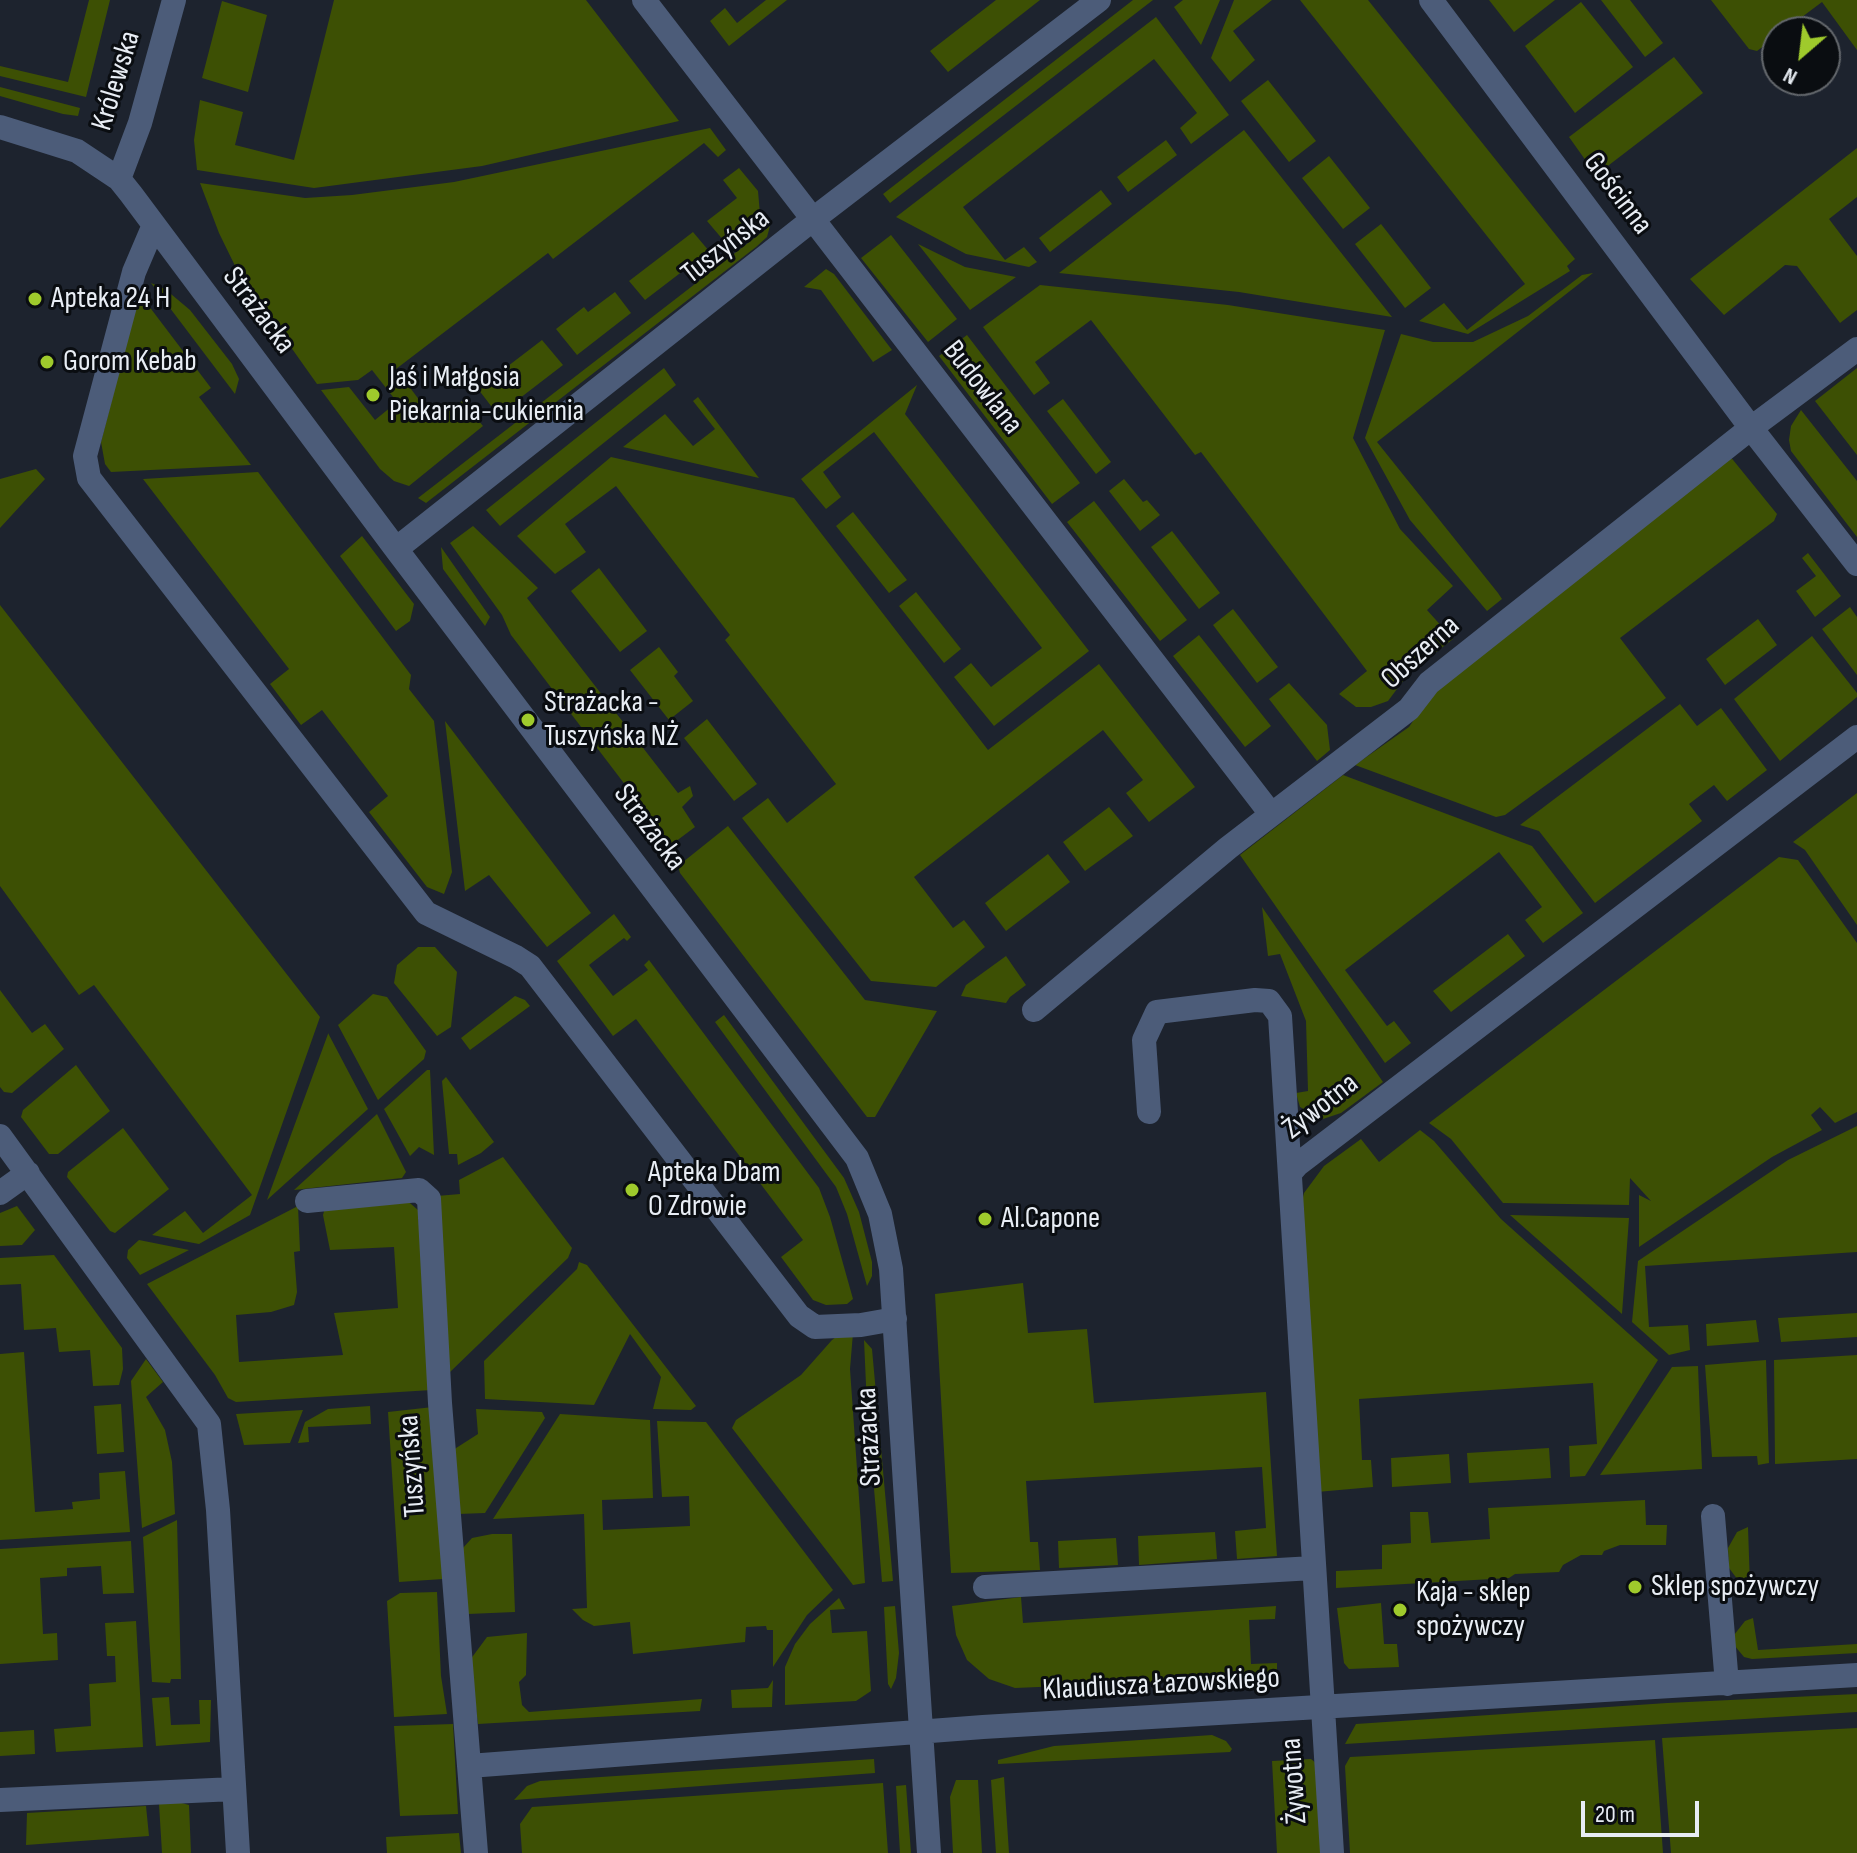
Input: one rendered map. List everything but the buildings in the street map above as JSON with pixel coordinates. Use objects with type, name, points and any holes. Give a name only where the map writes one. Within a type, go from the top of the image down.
[{"type":"street","name":"Królewska","points":[[119,179],[140,123],[174,0]]},
{"type":"street","name":"Budowlana","points":[[644,0],[1271,814]]},
{"type":"street","name":"Tuszyńska","points":[[396,549],[812,220],[1099,0]]},
{"type":"street","name":"Gościnna","points":[[1431,0],[1751,428],[1857,564]]},
{"type":"street","name":"Strażacka","points":[[0,127],[77,151],[119,179],[857,1158],[880,1214],[895,1319],[929,1853]]},
{"type":"street","points":[[154,225],[134,272],[85,456],[89,478],[426,913],[530,966],[799,1316],[815,1327],[861,1325],[895,1319]]},
{"type":"street","name":"Obszerna","points":[[1034,1010],[1228,848],[1409,709],[1429,683],[1751,428],[1857,349]]},
{"type":"street","name":"Żywotna","points":[[1332,1853],[1290,1173],[1857,737]]},
{"type":"street","points":[[1149,1112],[1144,1040],[1157,1012],[1269,1001],[1280,1016],[1290,1173]]},
{"type":"street","points":[[0,1136],[209,1424],[218,1510],[238,1853]]},
{"type":"street","points":[[0,1193],[28,1173]]},
{"type":"street","name":"Tuszyńska","points":[[307,1201],[419,1190],[429,1199],[440,1403],[476,1853]]},
{"type":"street","points":[[1713,1516],[1727,1684]]},
{"type":"street","points":[[985,1587],[1313,1568]]},
{"type":"street","name":"Klaudiusza Łazowskiego","points":[[469,1766],[920,1731],[1857,1675]]},
{"type":"street","points":[[0,1800],[234,1789]]},
{"type":"green space","points":[[89,0],[110,0],[86,97],[0,76],[0,66],[68,82]]},
{"type":"green space","points":[[334,0],[586,0],[679,121],[482,166],[314,188],[197,170],[194,140],[200,100],[243,112],[235,145],[294,160]]},
{"type":"green space","points":[[766,0],[787,0],[729,46],[710,21],[725,8],[737,23]]},
{"type":"green space","points":[[996,0],[1040,0],[948,72],[930,51]]},
{"type":"green space","points":[[1133,0],[1153,0],[890,203],[883,194]]},
{"type":"green space","points":[[1183,0],[1220,0],[1201,45],[1174,7]]},
{"type":"green space","points":[[1234,0],[1272,0],[1233,31],[1255,60],[1230,82],[1211,58]]},
{"type":"green space","points":[[1300,0],[1368,0],[1575,259],[1567,266],[1570,271],[1468,334],[1419,321],[1444,303],[1467,330],[1525,284]]},
{"type":"green space","points":[[1489,0],[1555,0],[1514,32]]},
{"type":"green space","points":[[1601,0],[1630,0],[1663,43],[1645,57]]},
{"type":"green space","points":[[1711,0],[1857,0],[1857,50],[1841,28],[1841,16],[1832,16],[1822,2],[1803,16],[1761,16],[1761,48],[1757,51],[1749,49]]},
{"type":"green space","points":[[222,1],[267,15],[248,92],[202,78]]},
{"type":"green space","points":[[1581,2],[1633,67],[1575,113],[1525,46]]},
{"type":"green space","points":[[1156,17],[1229,115],[1191,144],[1180,128],[1197,113],[1154,59],[963,207],[1005,260],[1024,247],[1037,262],[1029,267],[966,254],[896,217]]},
{"type":"green space","points":[[1674,57],[1703,93],[1596,175],[1569,137]]},
{"type":"green space","points":[[1268,80],[1316,141],[1289,162],[1241,101]]},
{"type":"green space","points":[[0,87],[80,108],[78,116],[0,96]]},
{"type":"green space","points":[[710,128],[726,150],[718,157],[704,143],[553,259],[548,253],[396,369],[435,421],[462,401],[483,426],[409,486],[394,481],[380,469],[321,390],[349,387],[375,420],[397,402],[372,370],[358,380],[317,384],[239,274],[200,183],[305,198],[352,195],[454,182]]},
{"type":"green space","points":[[1244,130],[1392,317],[1239,292],[1059,273]]},
{"type":"green space","points":[[1166,140],[1177,155],[1128,192],[1117,177]]},
{"type":"green space","points":[[1857,148],[1857,197],[1829,219],[1857,256],[1857,310],[1840,323],[1797,266],[1785,265],[1724,315],[1690,279]]},
{"type":"green space","points":[[1329,156],[1370,208],[1343,229],[1302,178]]},
{"type":"green space","points":[[739,168],[758,191],[760,214],[724,241],[707,221],[737,198],[723,180]]},
{"type":"green space","points":[[1101,190],[1112,204],[1050,252],[1039,238]]},
{"type":"green space","points":[[1381,224],[1431,288],[1405,308],[1355,244]]},
{"type":"green space","points":[[770,226],[767,237],[756,247],[426,503],[418,498]]},
{"type":"green space","points":[[693,232],[709,251],[645,300],[629,281]]},
{"type":"green space","points":[[891,235],[957,319],[928,342],[861,258]]},
{"type":"green space","points":[[918,244],[965,267],[1016,277],[970,310]]},
{"type":"green space","points":[[826,269],[834,274],[892,350],[873,362],[821,290],[804,287]]},
{"type":"green space","points":[[1593,273],[1377,442],[1502,599],[1487,611],[1410,520],[1365,438],[1401,334],[1433,342],[1473,342],[1528,316],[1582,275]]},
{"type":"green space","points":[[151,283],[165,289],[190,310],[232,364],[239,379],[235,394]]},
{"type":"green space","points":[[1040,285],[1228,305],[1385,330],[1353,438],[1400,529],[1453,586],[1427,610],[1453,639],[1409,673],[1388,701],[1371,707],[1356,707],[1339,694],[1367,671],[1201,452],[1195,455],[1091,320],[1035,362],[1050,383],[1034,395],[983,327]]},
{"type":"green space","points":[[615,292],[631,313],[577,355],[556,329],[584,307],[588,312]]},
{"type":"green space","points":[[139,293],[211,388],[199,397],[251,465],[111,472],[105,464],[101,442]]},
{"type":"green space","points":[[967,335],[1080,483],[1052,504],[939,356]]},
{"type":"green space","points":[[542,340],[563,365],[498,415],[478,389]]},
{"type":"green space","points":[[664,368],[676,385],[500,526],[486,510]]},
{"type":"green space","points":[[1857,368],[1857,455],[1815,401]]},
{"type":"green space","points":[[917,385],[905,414],[1089,651],[994,726],[954,677],[971,663],[991,687],[1042,648],[874,432],[823,472],[841,497],[826,509],[801,479]]},
{"type":"green space","points":[[698,397],[759,478],[623,447],[665,414],[693,446],[715,429],[693,401]]},
{"type":"green space","points":[[1063,399],[1111,462],[1096,474],[1047,411]]},
{"type":"green space","points":[[1801,410],[1857,481],[1857,537],[1791,451],[1791,426]]},
{"type":"green space","points":[[1729,455],[1777,514],[1774,521],[1620,638],[1666,698],[1505,815],[1496,817],[1355,765],[1409,727],[1434,690]]},
{"type":"green space","points":[[611,457],[794,498],[988,750],[1099,664],[1195,787],[1149,822],[1126,793],[1143,780],[1103,730],[914,877],[953,928],[964,920],[985,947],[936,987],[871,981],[742,818],[768,798],[787,823],[836,784],[725,640],[730,635],[616,486],[565,524],[586,552],[555,574],[517,536]]},
{"type":"green space","points":[[36,469],[45,479],[0,528],[0,479]]},
{"type":"green space","points":[[258,472],[411,675],[409,689],[434,721],[452,872],[444,894],[427,887],[369,812],[388,796],[322,710],[301,725],[270,684],[289,669],[143,479]]},
{"type":"green space","points":[[1124,479],[1143,502],[1147,500],[1160,515],[1140,531],[1109,491]]},
{"type":"green space","points":[[1094,501],[1187,620],[1160,641],[1067,522]]},
{"type":"green space","points":[[853,512],[907,580],[889,593],[836,526]]},
{"type":"green space","points":[[473,526],[538,588],[527,598],[678,793],[690,786],[693,796],[682,807],[695,827],[671,845],[511,635],[502,615],[450,543]]},
{"type":"green space","points":[[1172,531],[1220,593],[1199,609],[1151,547]]},
{"type":"green space","points":[[362,536],[414,604],[410,621],[396,631],[340,556]]},
{"type":"green space","points":[[441,547],[490,617],[485,626],[443,569]]},
{"type":"green space","points":[[1808,553],[1841,596],[1815,617],[1796,591],[1816,576],[1802,558]]},
{"type":"green space","points":[[599,568],[647,631],[620,652],[571,591]]},
{"type":"green space","points":[[916,592],[961,649],[944,663],[899,606]]},
{"type":"green space","points":[[0,605],[320,1017],[250,1215],[199,1244],[152,1235],[185,1211],[203,1233],[252,1195],[94,985],[79,995],[0,886]]},
{"type":"green space","points":[[1850,607],[1857,617],[1857,675],[1822,629]]},
{"type":"green space","points":[[1233,609],[1278,667],[1257,683],[1213,625]]},
{"type":"green space","points":[[1758,619],[1777,645],[1725,685],[1706,659]]},
{"type":"green space","points":[[1199,635],[1271,726],[1245,747],[1173,656]]},
{"type":"green space","points":[[1812,636],[1857,697],[1780,761],[1734,699]]},
{"type":"green space","points":[[659,647],[678,672],[674,676],[693,701],[669,720],[630,670]]},
{"type":"green space","points":[[1289,683],[1327,725],[1330,750],[1317,761],[1269,699]]},
{"type":"green space","points":[[1680,704],[1697,726],[1721,708],[1767,770],[1727,801],[1714,785],[1689,804],[1702,821],[1595,903],[1539,831],[1520,825]]},
{"type":"green space","points":[[707,719],[757,784],[734,801],[684,738]]},
{"type":"green space","points":[[445,721],[591,913],[547,947],[489,875],[465,891]]},
{"type":"green space","points":[[1343,775],[1532,846],[1583,913],[1543,943],[1525,920],[1542,907],[1499,852],[1345,970],[1387,1026],[1394,1021],[1411,1043],[1385,1063],[1240,855]]},
{"type":"green space","points":[[1857,793],[1857,925],[1805,850],[1793,842]]},
{"type":"green space","points":[[1109,807],[1133,836],[1085,871],[1063,842]]},
{"type":"green space","points":[[728,826],[865,1000],[937,1011],[875,1117],[867,1117],[680,873],[678,866]]},
{"type":"green space","points":[[1048,854],[1070,882],[1006,931],[985,903]]},
{"type":"green space","points":[[1779,857],[1798,860],[1857,943],[1857,1112],[1835,1123],[1820,1107],[1811,1115],[1822,1130],[1772,1157],[1639,1247],[1639,1195],[1651,1201],[1630,1178],[1629,1205],[1503,1203],[1451,1139],[1429,1123]]},
{"type":"green space","points":[[1262,907],[1383,1082],[1341,1113],[1323,1119],[1300,1107],[1296,1093],[1308,1091],[1306,1021],[1280,954],[1268,956]]},
{"type":"green space","points":[[614,914],[631,937],[627,941],[624,938],[589,965],[613,996],[648,970],[644,965],[649,960],[819,1188],[853,1299],[847,1304],[826,1305],[813,1300],[781,1257],[803,1240],[636,1019],[613,1036],[557,961]]},
{"type":"green space","points":[[1508,934],[1525,956],[1451,1012],[1433,991]]},
{"type":"green space","points":[[418,947],[435,947],[457,972],[451,1027],[437,1036],[394,983],[397,965]]},
{"type":"green space","points":[[1006,956],[1026,985],[1006,1003],[961,996],[966,985]]},
{"type":"green space","points":[[0,990],[32,1033],[45,1024],[64,1049],[12,1093],[4,1092],[0,1087]]},
{"type":"green space","points":[[373,994],[387,997],[426,1051],[424,1059],[378,1100],[338,1025]]},
{"type":"green space","points":[[515,996],[530,1006],[470,1050],[461,1038]]},
{"type":"green space","points":[[724,1015],[844,1178],[859,1212],[872,1262],[872,1276],[867,1286],[847,1214],[836,1187],[715,1022]]},
{"type":"green space","points":[[328,1034],[368,1109],[267,1200]]},
{"type":"green space","points":[[76,1065],[110,1111],[58,1154],[49,1154],[21,1117],[23,1110]]},
{"type":"green space","points":[[430,1070],[434,1155],[419,1147],[410,1156],[384,1109]]},
{"type":"green space","points":[[446,1077],[494,1142],[458,1165],[457,1154],[449,1154],[442,1081]]},
{"type":"green space","points":[[377,1114],[406,1172],[402,1178],[294,1190]]},
{"type":"green space","points":[[1857,1126],[1857,1252],[1645,1266],[1649,1327],[1688,1325],[1690,1350],[1669,1355],[1632,1322],[1638,1261],[1788,1160]]},
{"type":"green space","points":[[123,1128],[169,1189],[115,1233],[110,1231],[67,1177],[68,1172]]},
{"type":"green space","points":[[1420,1130],[1434,1141],[1501,1219],[1658,1360],[1585,1476],[1570,1477],[1569,1446],[1597,1444],[1593,1383],[1359,1399],[1362,1460],[1371,1460],[1373,1487],[1317,1492],[1301,1206],[1304,1193],[1324,1166],[1361,1139],[1379,1162]]},
{"type":"green space","points":[[503,1157],[572,1248],[568,1258],[449,1373],[437,1196],[460,1194],[459,1180]]},
{"type":"green space","points":[[404,1198],[418,1210],[432,1390],[236,1402],[228,1398],[215,1375],[147,1284],[298,1206],[300,1251],[294,1252],[297,1292],[294,1305],[271,1312],[236,1315],[239,1362],[343,1355],[334,1313],[398,1308],[394,1247],[330,1250],[323,1215],[325,1208]]},
{"type":"green space","points":[[17,1206],[35,1230],[22,1245],[0,1246],[0,1213]]},
{"type":"green space","points":[[1510,1215],[1629,1218],[1622,1314]]},
{"type":"green space","points":[[139,1240],[189,1250],[140,1275],[127,1258],[128,1250]]},
{"type":"green space","points":[[54,1255],[122,1348],[123,1369],[119,1385],[93,1386],[90,1350],[59,1352],[56,1328],[24,1330],[21,1284],[0,1285],[0,1258]]},
{"type":"green space","points":[[579,1262],[587,1265],[696,1406],[691,1410],[653,1409],[661,1377],[630,1334],[594,1405],[485,1399],[484,1361],[577,1269]]},
{"type":"green space","points":[[1023,1283],[1028,1333],[1087,1329],[1094,1403],[1266,1392],[1277,1556],[1237,1559],[1235,1531],[1266,1528],[1262,1467],[1026,1481],[1030,1542],[1038,1542],[1040,1570],[951,1573],[935,1294]]},
{"type":"green space","points":[[1857,1313],[1857,1337],[1781,1342],[1778,1318]]},
{"type":"green space","points":[[1756,1320],[1759,1342],[1707,1346],[1706,1324]]},
{"type":"green space","points":[[853,1333],[850,1369],[865,1583],[853,1585],[732,1428],[736,1420],[801,1375],[832,1340],[840,1334]]},
{"type":"green space","points":[[864,1340],[872,1349],[893,1581],[882,1582]]},
{"type":"green space","points":[[24,1352],[35,1512],[73,1509],[72,1502],[100,1499],[99,1473],[125,1471],[130,1532],[0,1540],[0,1354]]},
{"type":"green space","points":[[1857,1355],[1857,1459],[1775,1464],[1774,1360]]},
{"type":"green space","points":[[146,1359],[163,1382],[146,1397],[165,1430],[172,1462],[175,1514],[142,1528],[131,1381]]},
{"type":"green space","points":[[1766,1360],[1769,1463],[1758,1465],[1757,1456],[1712,1457],[1705,1365]]},
{"type":"green space","points":[[1698,1366],[1702,1469],[1600,1475],[1672,1367]]},
{"type":"green space","points":[[121,1404],[124,1452],[97,1454],[94,1406]]},
{"type":"green space","points":[[370,1406],[371,1424],[308,1427],[309,1442],[298,1443],[305,1422],[328,1409]]},
{"type":"green space","points":[[433,1407],[443,1579],[399,1582],[388,1412]]},
{"type":"green space","points":[[476,1409],[542,1412],[545,1418],[485,1513],[458,1514],[453,1450],[478,1434]]},
{"type":"green space","points":[[303,1410],[290,1443],[244,1445],[236,1414]]},
{"type":"green space","points":[[560,1414],[650,1420],[653,1498],[602,1500],[603,1530],[690,1526],[689,1496],[662,1497],[657,1421],[706,1422],[833,1590],[807,1615],[773,1667],[773,1630],[767,1630],[766,1626],[746,1627],[745,1642],[633,1654],[630,1622],[594,1626],[572,1609],[587,1608],[584,1514],[493,1519]]},
{"type":"green space","points":[[1549,1448],[1551,1478],[1469,1483],[1467,1453]]},
{"type":"green space","points":[[1449,1454],[1451,1483],[1392,1487],[1391,1458]]},
{"type":"green space","points":[[1645,1500],[1646,1525],[1667,1525],[1666,1545],[1620,1545],[1604,1551],[1602,1555],[1581,1555],[1563,1565],[1559,1572],[1515,1574],[1509,1578],[1336,1588],[1336,1571],[1382,1569],[1382,1545],[1411,1543],[1410,1512],[1428,1512],[1431,1543],[1490,1539],[1488,1508]]},
{"type":"green space","points":[[177,1520],[181,1679],[171,1679],[170,1683],[152,1682],[143,1537]]},
{"type":"green space","points":[[1748,1527],[1750,1585],[1738,1580],[1729,1568],[1728,1548],[1737,1532]]},
{"type":"green space","points":[[1215,1532],[1217,1559],[1139,1565],[1138,1536]]},
{"type":"green space","points":[[512,1534],[515,1612],[468,1614],[462,1549],[472,1538]]},
{"type":"green space","points":[[1116,1538],[1118,1565],[1059,1568],[1058,1541]]},
{"type":"green space","points":[[131,1541],[134,1593],[103,1594],[101,1566],[67,1568],[67,1576],[40,1578],[43,1634],[57,1633],[58,1660],[0,1664],[0,1549]]},
{"type":"green space","points":[[437,1592],[441,1676],[447,1714],[394,1717],[387,1601],[400,1593]]},
{"type":"green space","points":[[1021,1597],[1023,1623],[1276,1606],[1275,1619],[1249,1620],[1251,1664],[1277,1663],[1277,1672],[1252,1678],[1015,1688],[989,1679],[967,1660],[956,1635],[952,1606]]},
{"type":"green space","points":[[839,1598],[845,1609],[830,1610],[832,1633],[867,1631],[871,1691],[856,1701],[785,1705],[785,1667],[795,1644],[810,1624]]},
{"type":"green space","points":[[1381,1603],[1384,1644],[1397,1644],[1399,1667],[1349,1669],[1344,1663],[1337,1608]]},
{"type":"green space","points":[[895,1606],[899,1653],[896,1678],[891,1689],[888,1684],[884,1607]]},
{"type":"green space","points":[[1753,1618],[1758,1650],[1857,1644],[1857,1653],[1744,1657],[1734,1645],[1734,1635],[1745,1621]]},
{"type":"green space","points":[[136,1621],[143,1747],[56,1752],[54,1729],[91,1726],[89,1684],[116,1682],[115,1656],[107,1656],[105,1623]]},
{"type":"green space","points":[[527,1633],[526,1675],[519,1682],[522,1705],[529,1712],[702,1699],[700,1711],[478,1724],[470,1660],[487,1637]]},
{"type":"green space","points":[[773,1680],[772,1707],[732,1708],[731,1690],[768,1688]]},
{"type":"green space","points":[[1857,1694],[1857,1712],[1345,1744],[1356,1724]]},
{"type":"green space","points":[[169,1697],[171,1725],[200,1724],[199,1700],[211,1700],[210,1742],[156,1746],[152,1698]]},
{"type":"green space","points":[[453,1724],[458,1814],[400,1816],[394,1726]]},
{"type":"green space","points":[[1857,1728],[1857,1853],[1671,1853],[1662,1738]]},
{"type":"green space","points":[[34,1730],[35,1754],[0,1756],[0,1732]]},
{"type":"green space","points":[[1212,1735],[1226,1741],[1232,1749],[1230,1752],[998,1764],[998,1760],[1054,1746]]},
{"type":"green space","points":[[1655,1740],[1663,1853],[1350,1853],[1345,1766],[1350,1757]]},
{"type":"green space","points":[[874,1759],[875,1773],[514,1800],[527,1786],[540,1781]]},
{"type":"green space","points":[[1311,1759],[1317,1764],[1322,1853],[1277,1853],[1272,1761]]},
{"type":"green space","points":[[1004,1777],[1009,1853],[996,1853],[991,1780]]},
{"type":"green space","points":[[956,1780],[978,1780],[982,1853],[953,1853],[950,1797]]},
{"type":"green space","points":[[883,1783],[888,1853],[522,1853],[520,1824],[532,1807]]},
{"type":"green space","points":[[906,1785],[911,1853],[900,1853],[896,1786]]},
{"type":"green space","points":[[178,1802],[189,1805],[191,1853],[162,1853],[159,1804]]},
{"type":"green space","points":[[146,1806],[149,1836],[26,1845],[27,1813]]},
{"type":"green space","points":[[459,1833],[461,1853],[387,1853],[386,1837]]},
{"type":"place","name":"Apteka 24 H","points":[[35,299]]},
{"type":"place","name":"Gorom Kebab","points":[[47,362]]},
{"type":"place","name":"Jaś i Małgosia Piekarnia-cukiernia","points":[[373,395]]},
{"type":"place","name":"Strażacka - Tuszyńska NŻ","points":[[528,720]]},
{"type":"place","name":"Apteka Dbam O Zdrowie","points":[[632,1190]]},
{"type":"place","name":"Al.Capone","points":[[985,1219]]},
{"type":"place","name":"Sklep spożywczy","points":[[1635,1587]]},
{"type":"place","name":"Kaja - sklep spożywczy","points":[[1400,1610]]}]
